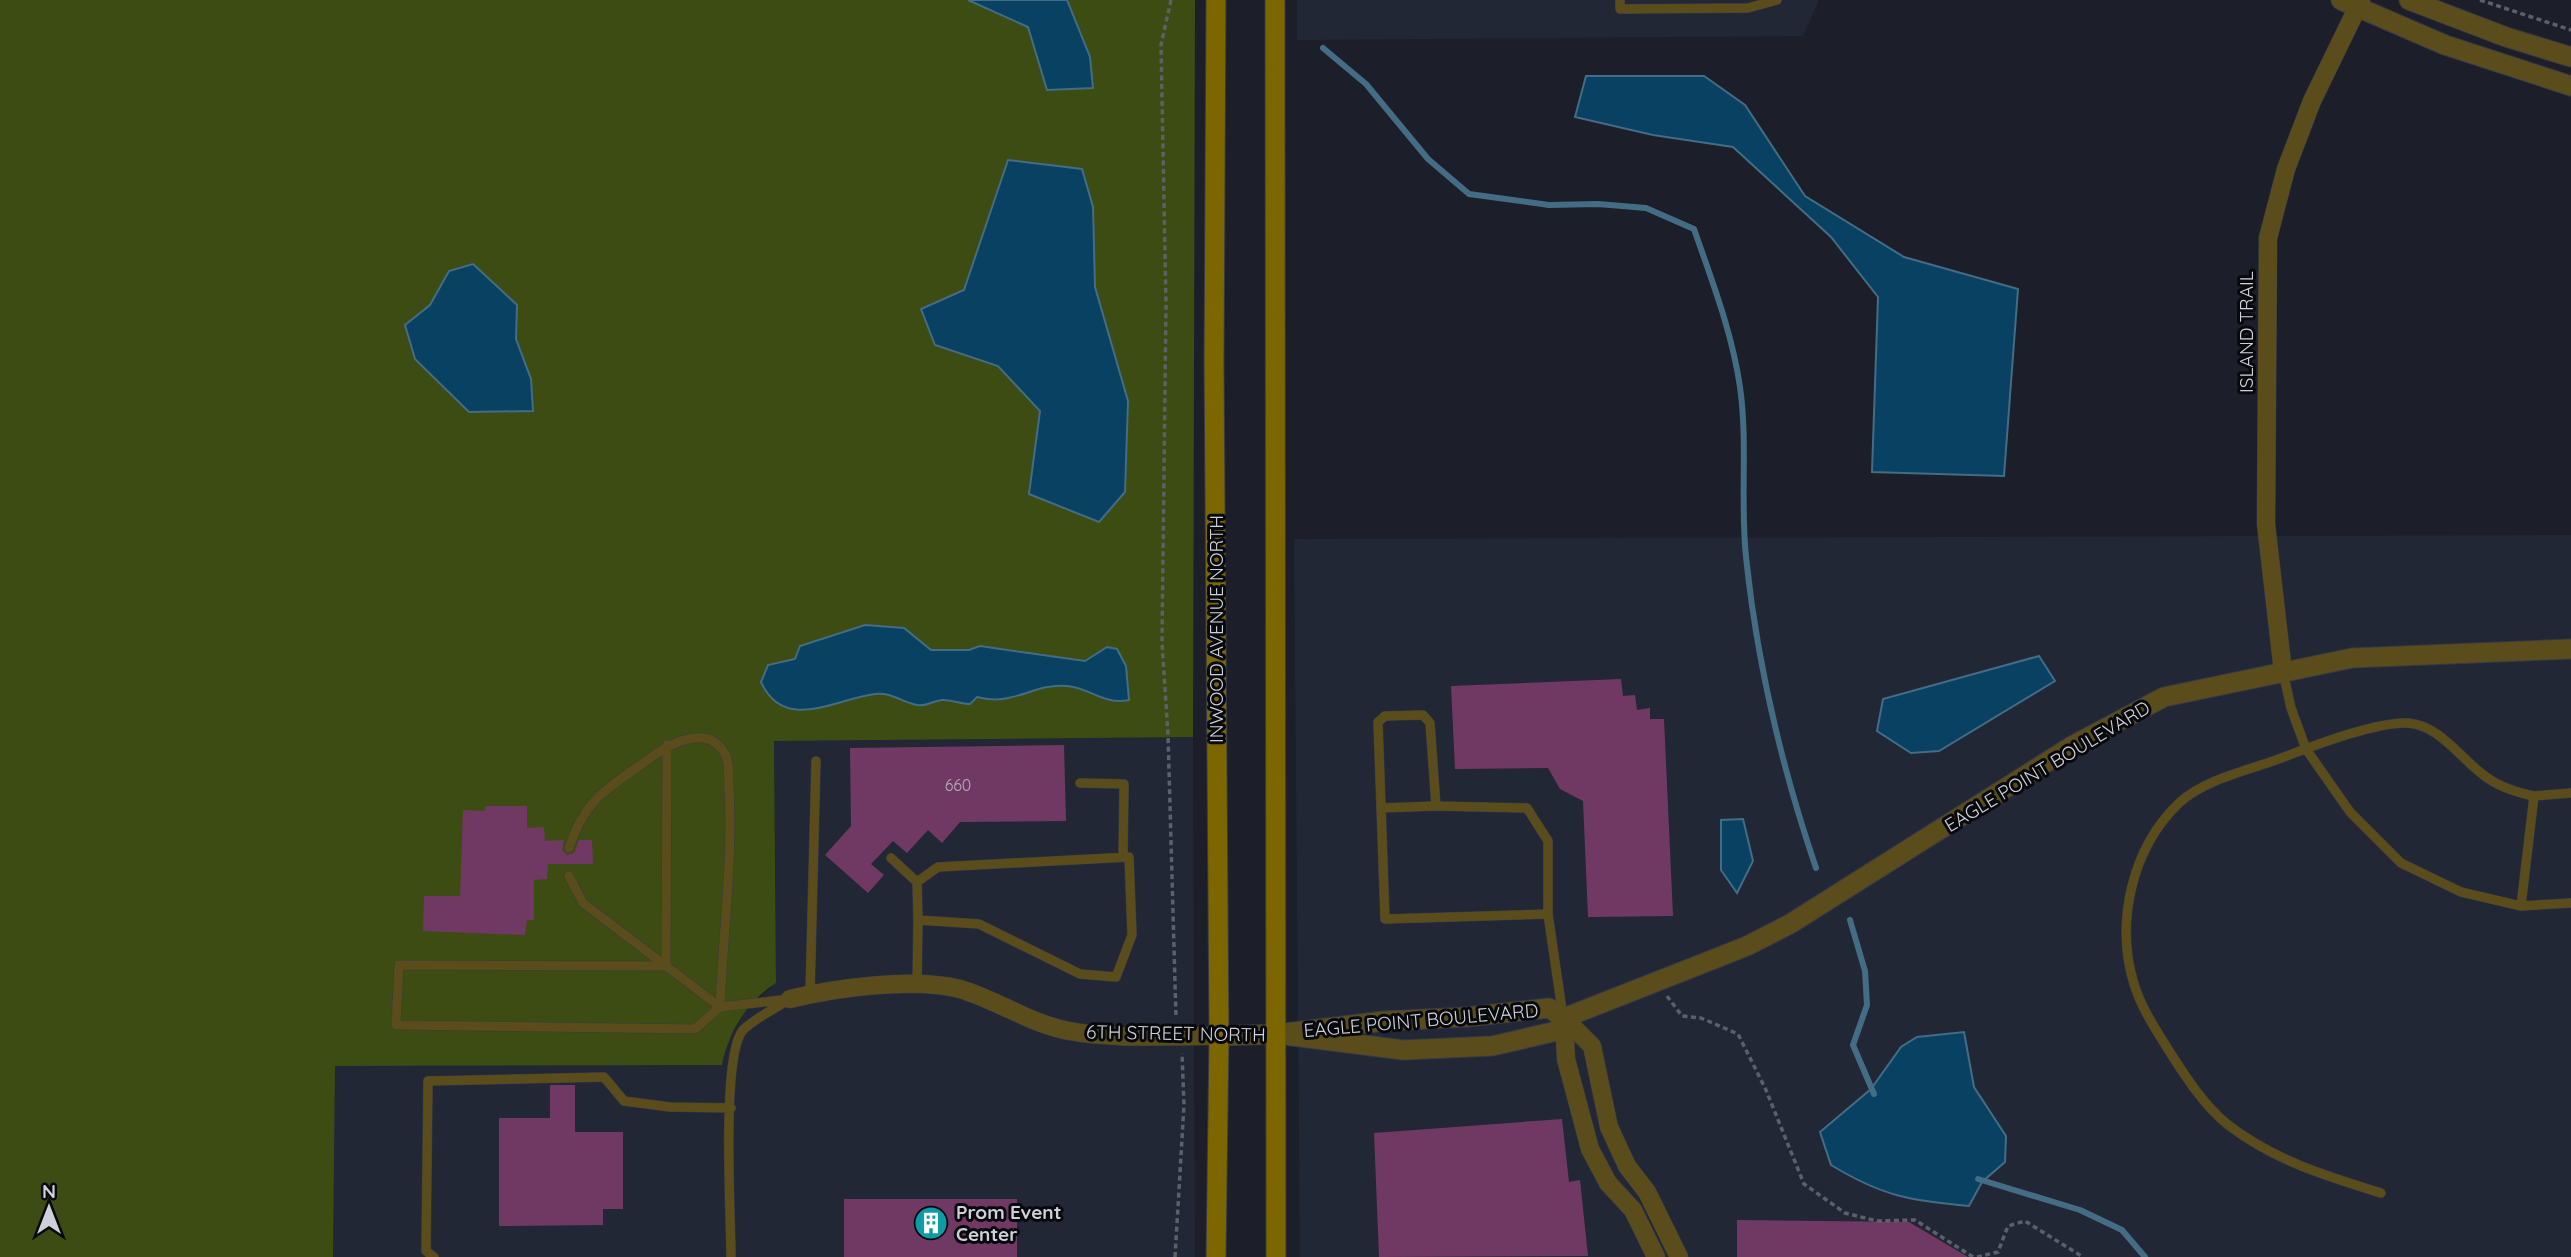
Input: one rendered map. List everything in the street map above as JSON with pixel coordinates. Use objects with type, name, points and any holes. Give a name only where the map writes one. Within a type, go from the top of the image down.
[{"type":"main road","name":"INWOOD AVENUE NORTH","points":[[1216,0],[1214,378],[1219,1036],[1216,1257]]},
{"type":"main road","points":[[1275,0],[1278,1034],[1276,1257]]},
{"type":"street","points":[[2409,0],[2506,37],[2571,57]]},
{"type":"street","points":[[2353,2],[2445,45],[2571,86]]},
{"type":"street","name":"ISLAND TRAIL","points":[[2283,672],[2266,524],[2268,238],[2286,169],[2353,2]]},
{"type":"street","name":"EAGLE POINT BOULEVARD","points":[[1278,1034],[1403,1050],[1492,1046],[1558,1031],[1563,1018],[1747,946],[1815,908],[2072,746],[2164,696],[2351,658],[2571,649]]},
{"type":"street","name":"6TH STREET NORTH","points":[[790,999],[835,988],[917,985],[959,989],[1066,1030],[1105,1036],[1278,1034]]},
{"type":"street","name":"EAGLE POINT BOULEVARD","points":[[1278,1034],[1384,1021],[1467,1017],[1549,1008],[1563,1018]]},
{"type":"street","points":[[1563,1018],[1566,1059],[1590,1149],[1608,1183],[1633,1210],[1656,1257]]},
{"type":"street","points":[[1563,1018],[1592,1046],[1609,1126],[1627,1166],[1647,1192],[1679,1257]]},
{"type":"lane","points":[[1620,0],[1620,9],[1748,8],[1777,0]]},
{"type":"lane","points":[[2283,672],[2291,708],[2306,749],[2350,812],[2401,863],[2461,892],[2521,906],[2571,903]]},
{"type":"lane","points":[[1436,806],[1430,723],[1423,715],[1385,716],[1378,722],[1385,919],[1548,914]]},
{"type":"lane","points":[[2381,1193],[2278,1156],[2225,1122],[2185,1076],[2146,1013],[2134,984],[2128,954],[2127,923],[2134,876],[2164,820],[2181,801],[2199,790],[2306,749],[2389,725],[2421,725],[2434,732],[2482,775],[2515,792],[2534,796],[2571,793]]},
{"type":"lane","points":[[569,848],[577,821],[593,800],[667,745],[702,736],[717,743],[727,757],[730,805],[720,1007]]},
{"type":"lane","points":[[666,966],[667,745]]},
{"type":"lane","points":[[810,994],[816,761]]},
{"type":"lane","points":[[1080,783],[1124,784],[1123,857]]},
{"type":"lane","points":[[2521,906],[2534,796]]},
{"type":"lane","points":[[1381,808],[1527,808],[1548,841],[1548,914],[1563,1018]]},
{"type":"lane","points":[[917,882],[938,867],[1129,857],[1132,935],[1116,976],[1080,974],[979,924],[918,919]]},
{"type":"lane","points":[[891,858],[917,882],[917,985]]},
{"type":"lane","points":[[569,876],[583,903],[720,1007]]},
{"type":"lane","points":[[666,966],[399,965],[396,1025],[695,1029],[720,1007],[790,999]]},
{"type":"lane","points":[[731,1257],[731,1108],[734,1057],[742,1031],[790,999]]},
{"type":"lane","points":[[435,1257],[426,1251],[428,1081],[604,1077],[624,1101],[670,1107],[731,1108]]},
{"type":"path","points":[[1171,0],[1161,45],[1166,304],[1161,642],[1168,735],[1174,1008]]},
{"type":"path","points":[[2480,0],[2571,30]]},
{"type":"path","points":[[1659,981],[1682,1016],[1701,1018],[1738,1034],[1766,1090],[1804,1184],[1846,1213],[1877,1221],[1915,1220],[1975,1257],[1998,1252],[2008,1226],[2025,1221],[2083,1257]]},
{"type":"path","points":[[1175,1257],[1183,1065]]},
{"type":"shaded area","points":[[1297,0],[1819,0],[1803,36],[1297,40]]},
{"type":"shaded area","points":[[2571,535],[2571,1257],[1300,1257],[1294,539]]},
{"type":"shaded area","points":[[1193,737],[1195,1257],[333,1257],[334,1066],[722,1065],[728,1042],[744,1013],[776,983],[774,741]]},
{"type":"green space","points":[[0,0],[1195,0],[1193,737],[774,741],[776,983],[756,999],[740,1019],[729,1041],[722,1065],[335,1066],[333,1257],[0,1257]]},
{"type":"water","points":[[968,0],[1067,0],[1090,57],[1093,88],[1047,90],[1028,27]]},
{"type":"water","points":[[1586,76],[1704,76],[1745,105],[1805,196],[1904,257],[2018,289],[2004,476],[1872,472],[1878,297],[1831,237],[1733,147],[1653,135],[1575,117]]},
{"type":"water","points":[[1008,160],[1082,169],[1093,207],[1095,287],[1128,401],[1125,492],[1099,522],[1029,494],[1040,411],[998,366],[935,345],[921,309],[964,290]]},
{"type":"water","points":[[473,264],[517,305],[516,339],[531,379],[533,411],[469,412],[415,359],[405,325],[430,305],[449,271]]},
{"type":"water","points":[[865,625],[904,628],[931,650],[969,650],[980,646],[1085,661],[1107,647],[1117,649],[1126,666],[1129,700],[1112,700],[1075,687],[1055,686],[1001,699],[977,697],[970,704],[943,700],[917,705],[891,696],[875,694],[827,706],[797,710],[783,706],[771,697],[761,682],[768,665],[795,659],[800,646]]},
{"type":"water","points":[[2039,656],[2055,681],[1939,751],[1911,753],[1877,731],[1883,699]]},
{"type":"water","points":[[1743,819],[1753,861],[1737,893],[1721,870],[1721,820]]},
{"type":"water","points":[[1964,1032],[1974,1087],[2006,1136],[2005,1162],[1982,1182],[1969,1206],[1897,1195],[1866,1184],[1831,1165],[1820,1132],[1871,1089],[1901,1047],[1917,1037]]},
{"type":"building","points":[[1621,679],[1623,696],[1635,695],[1637,710],[1650,708],[1650,719],[1664,719],[1673,916],[1588,917],[1583,801],[1560,789],[1548,768],[1455,769],[1451,686]]},
{"type":"building","points":[[1064,745],[1066,821],[960,822],[942,843],[928,830],[907,853],[893,841],[871,864],[884,875],[868,893],[825,855],[851,826],[850,748]]},
{"type":"building","points":[[485,806],[527,806],[527,828],[544,827],[545,841],[564,840],[562,850],[567,855],[574,853],[579,840],[592,840],[593,864],[548,864],[547,879],[534,880],[534,920],[527,920],[525,935],[423,931],[424,896],[460,896],[463,810],[485,811]]},
{"type":"building","points":[[550,1085],[575,1085],[575,1132],[623,1132],[623,1209],[603,1209],[603,1225],[499,1226],[499,1118],[550,1118]]},
{"type":"building","points":[[1562,1119],[1569,1182],[1580,1180],[1588,1256],[1379,1257],[1374,1133]]},
{"type":"building","name":"Prom Event Center","points":[[844,1199],[1017,1199],[1017,1257],[844,1257]]},
{"type":"building","points":[[1737,1220],[1909,1222],[1968,1257],[1737,1257]]},
{"type":"waterway","points":[[1323,48],[1366,84],[1428,159],[1469,194],[1549,205],[1598,204],[1646,208],[1694,229],[1721,307],[1740,387],[1744,536],[1757,636],[1772,715],[1816,868]]},
{"type":"waterway","points":[[1850,920],[1865,971],[1867,1005],[1853,1045],[1874,1094]]},
{"type":"waterway","points":[[1978,1179],[2080,1210],[2122,1230],[2145,1257]]},
{"type":"place","name":"Prom Event Center","points":[[931,1223]]}]
